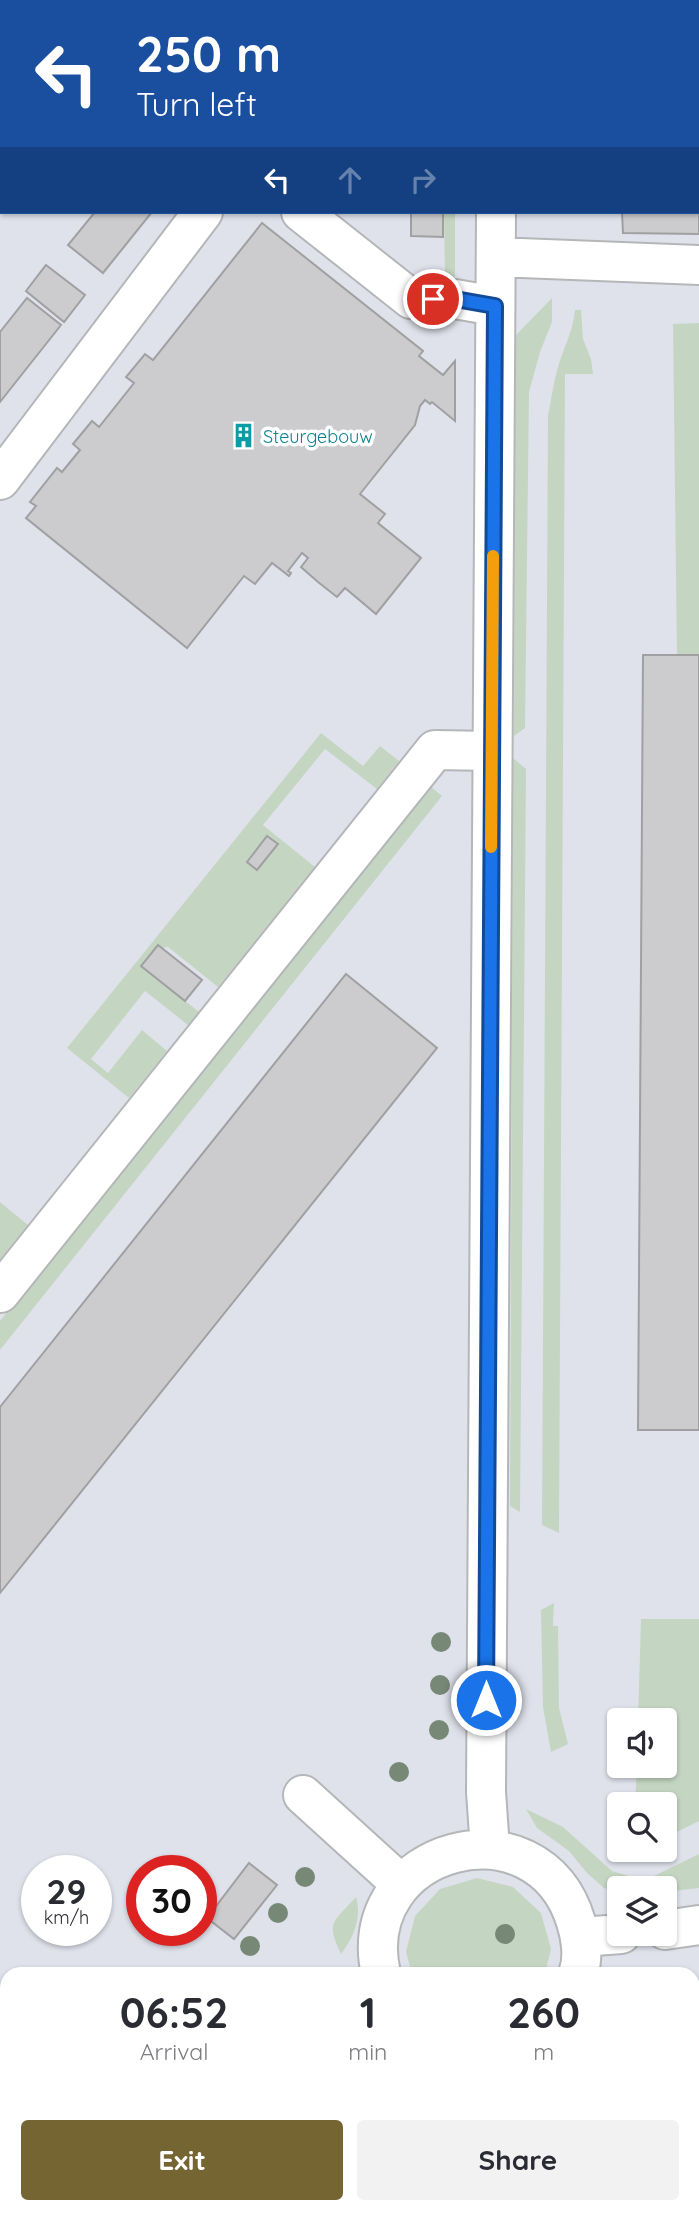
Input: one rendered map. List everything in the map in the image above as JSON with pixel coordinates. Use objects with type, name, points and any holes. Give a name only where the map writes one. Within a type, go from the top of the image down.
[{"type":"street","points":[[0,480],[201,214]]},
{"type":"street","points":[[304,214],[411,299],[455,299],[495,306]]},
{"type":"street","points":[[490,1849],[486,1756],[496,214]]},
{"type":"street","points":[[496,257],[699,265]]},
{"type":"street","points":[[0,1293],[435,750],[492,751]]},
{"type":"street","points":[[303,1795],[401,1884]]},
{"type":"street","points":[[370,1967],[379,1930],[390,1902],[401,1884],[432,1860],[460,1850],[490,1849],[523,1858],[551,1877],[571,1904],[581,1937],[579,1967]]},
{"type":"street","points":[[677,1928],[699,1925]]},
{"type":"street","points":[[581,1937],[607,1935]]},
{"type":"shaded area","points":[[0,214],[699,214],[699,1967],[0,1967]]},
{"type":"green space","points":[[444,214],[455,214],[455,279],[445,277]]},
{"type":"green space","points":[[552,298],[552,322],[529,392],[525,728],[514,736],[515,336]]},
{"type":"green space","points":[[575,310],[581,310],[583,339],[591,359],[593,374],[565,374],[559,1533],[542,1525],[548,416],[559,363]]},
{"type":"green space","points":[[699,323],[699,655],[677,655],[673,324]]},
{"type":"green space","points":[[321,733],[363,766],[380,746],[399,761],[377,789],[325,749],[263,825],[315,867],[218,987],[168,947],[158,946],[142,966],[199,1012],[188,1025],[145,991],[91,1059],[108,1073],[142,1030],[167,1051],[129,1098],[67,1048]]},
{"type":"green space","points":[[513,758],[526,769],[520,1512],[510,1506]]},
{"type":"green space","points":[[430,786],[442,796],[0,1350],[0,1321]]},
{"type":"green space","points":[[0,1202],[28,1225],[0,1260]]},
{"type":"green space","points":[[554,1603],[553,1626],[558,1626],[559,1708],[568,1744],[551,1752],[543,1707],[541,1610]]},
{"type":"green space","points":[[641,1619],[699,1619],[699,1821],[677,1832],[677,1792],[636,1792],[636,1778],[677,1778],[677,1708],[638,1708]]},
{"type":"green space","points":[[526,1809],[563,1827],[612,1871],[629,1876],[607,1876],[607,1889],[604,1888],[569,1851],[537,1828]]},
{"type":"green space","points":[[699,1854],[699,1888],[677,1891],[677,1876],[654,1876]]},
{"type":"green space","points":[[477,1878],[513,1887],[541,1913],[551,1949],[547,1967],[410,1967],[406,1952],[415,1916],[440,1889]]},
{"type":"green space","points":[[356,1897],[356,1927],[341,1954],[334,1935],[334,1923]]},
{"type":"building","points":[[93,214],[150,214],[103,273],[68,245]]},
{"type":"building","points":[[411,214],[443,214],[443,237],[411,236]]},
{"type":"building","points":[[622,214],[699,214],[699,234],[623,233]]},
{"type":"building","name":"Steurgebouw","points":[[262,223],[423,351],[419,356],[443,375],[455,361],[455,421],[432,402],[430,404],[425,400],[420,406],[415,425],[360,494],[385,514],[378,523],[421,558],[376,614],[345,588],[337,597],[318,582],[301,567],[308,558],[302,553],[288,571],[291,573],[289,576],[272,563],[255,584],[244,576],[187,648],[26,518],[36,506],[30,502],[57,468],[62,472],[80,450],[73,444],[92,421],[99,427],[134,383],[126,377],[145,354],[153,360]]},
{"type":"building","points":[[46,265],[85,295],[64,322],[26,291]]},
{"type":"building","points":[[27,298],[61,325],[0,402],[0,332]]},
{"type":"building","points":[[643,655],[699,655],[699,1430],[638,1430]]},
{"type":"building","points":[[267,836],[278,844],[257,870],[247,862]]},
{"type":"building","points":[[158,945],[202,980],[185,1001],[141,966]]},
{"type":"building","points":[[346,974],[437,1048],[0,1593],[0,1407]]},
{"type":"building","points":[[249,1863],[277,1885],[234,1939],[217,1926],[217,1905]]},
{"type":"slow traffic","points":[[491,847],[493,556]]},
{"type":"place","name":"Steurgebouw","points":[[243,436]]},
{"type":"route","points":[[433,299],[455,299],[495,306],[486,1700]]}]
